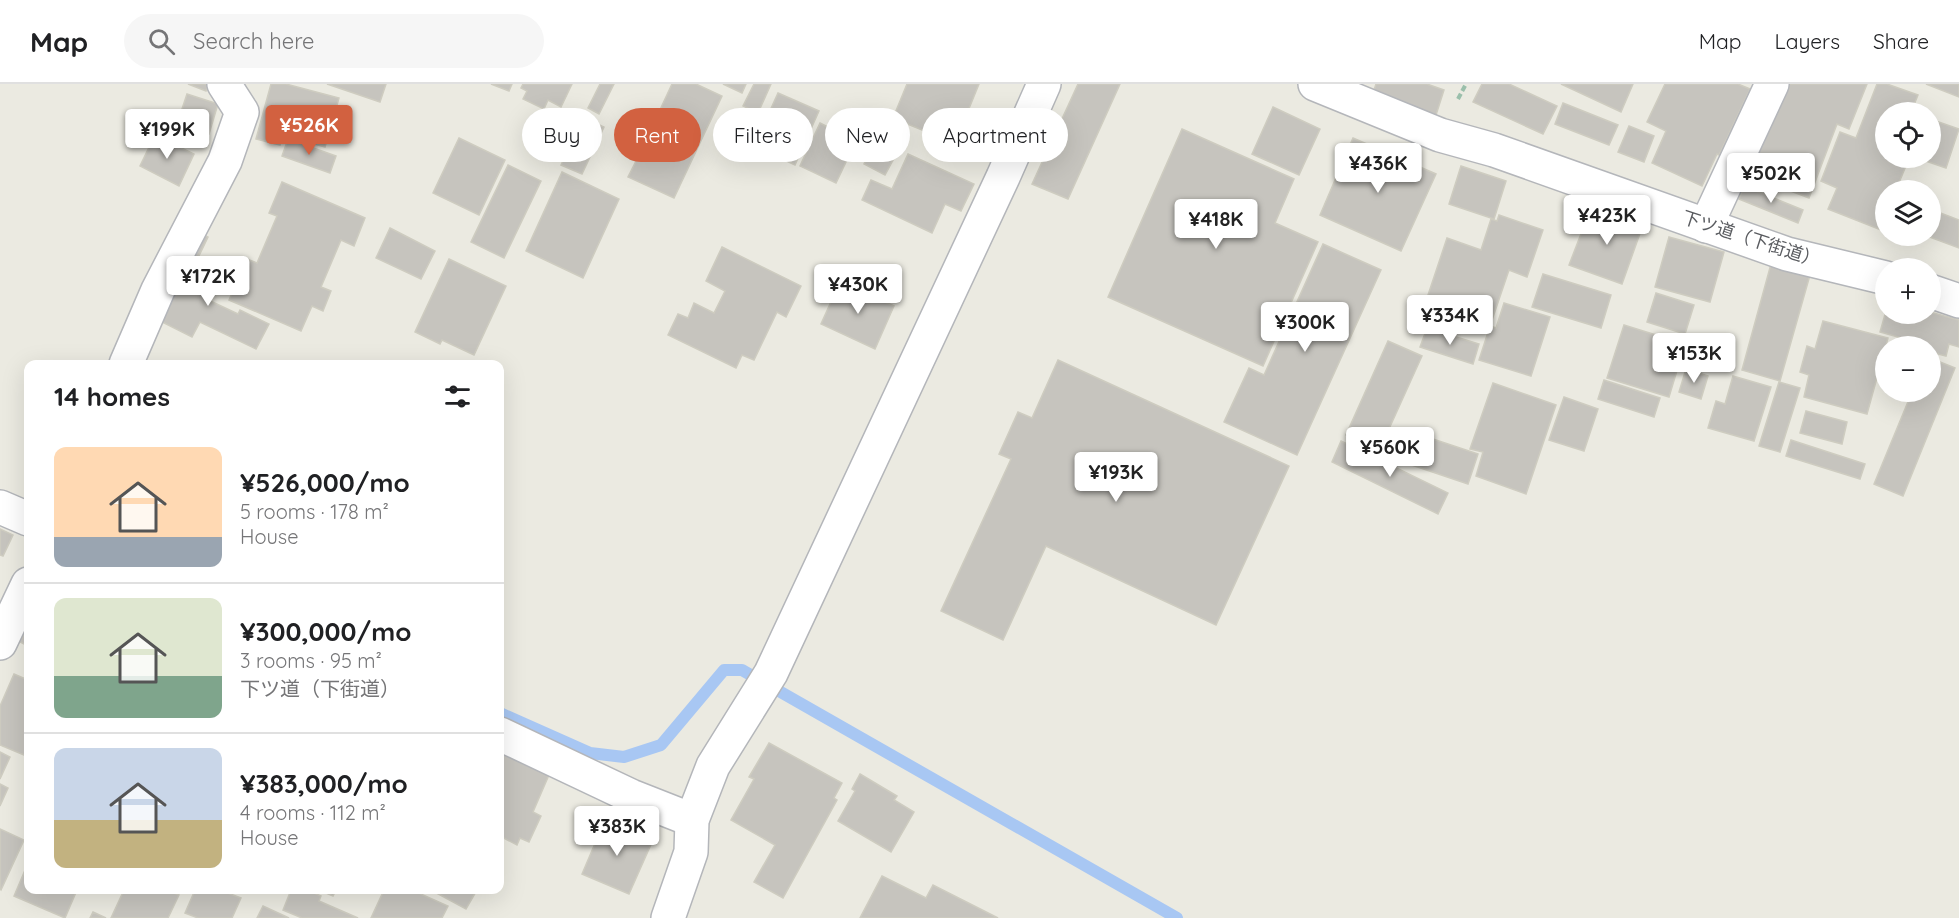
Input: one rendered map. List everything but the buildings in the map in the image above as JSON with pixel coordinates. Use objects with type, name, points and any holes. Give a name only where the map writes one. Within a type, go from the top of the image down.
[{"type":"street","points":[[128,360],[158,290],[228,152],[242,112],[224,84]]},
{"type":"street","points":[[668,918],[691,852],[692,820],[713,766],[765,683],[1003,177],[1044,84]]},
{"type":"street","name":"下ツ道（下街道）","points":[[1315,84],[1440,135],[1494,150],[1787,254],[1875,275]]},
{"type":"street","points":[[1706,226],[1772,84]]},
{"type":"street","points":[[1941,295],[1959,301]]},
{"type":"street","points":[[0,507],[24,517]]},
{"type":"street","points":[[0,643],[24,592]]},
{"type":"street","points":[[504,736],[630,796],[692,820]]},
{"type":"waterway","points":[[504,715],[590,753],[624,757],[661,745],[724,670],[742,670],[1177,918]]}]
